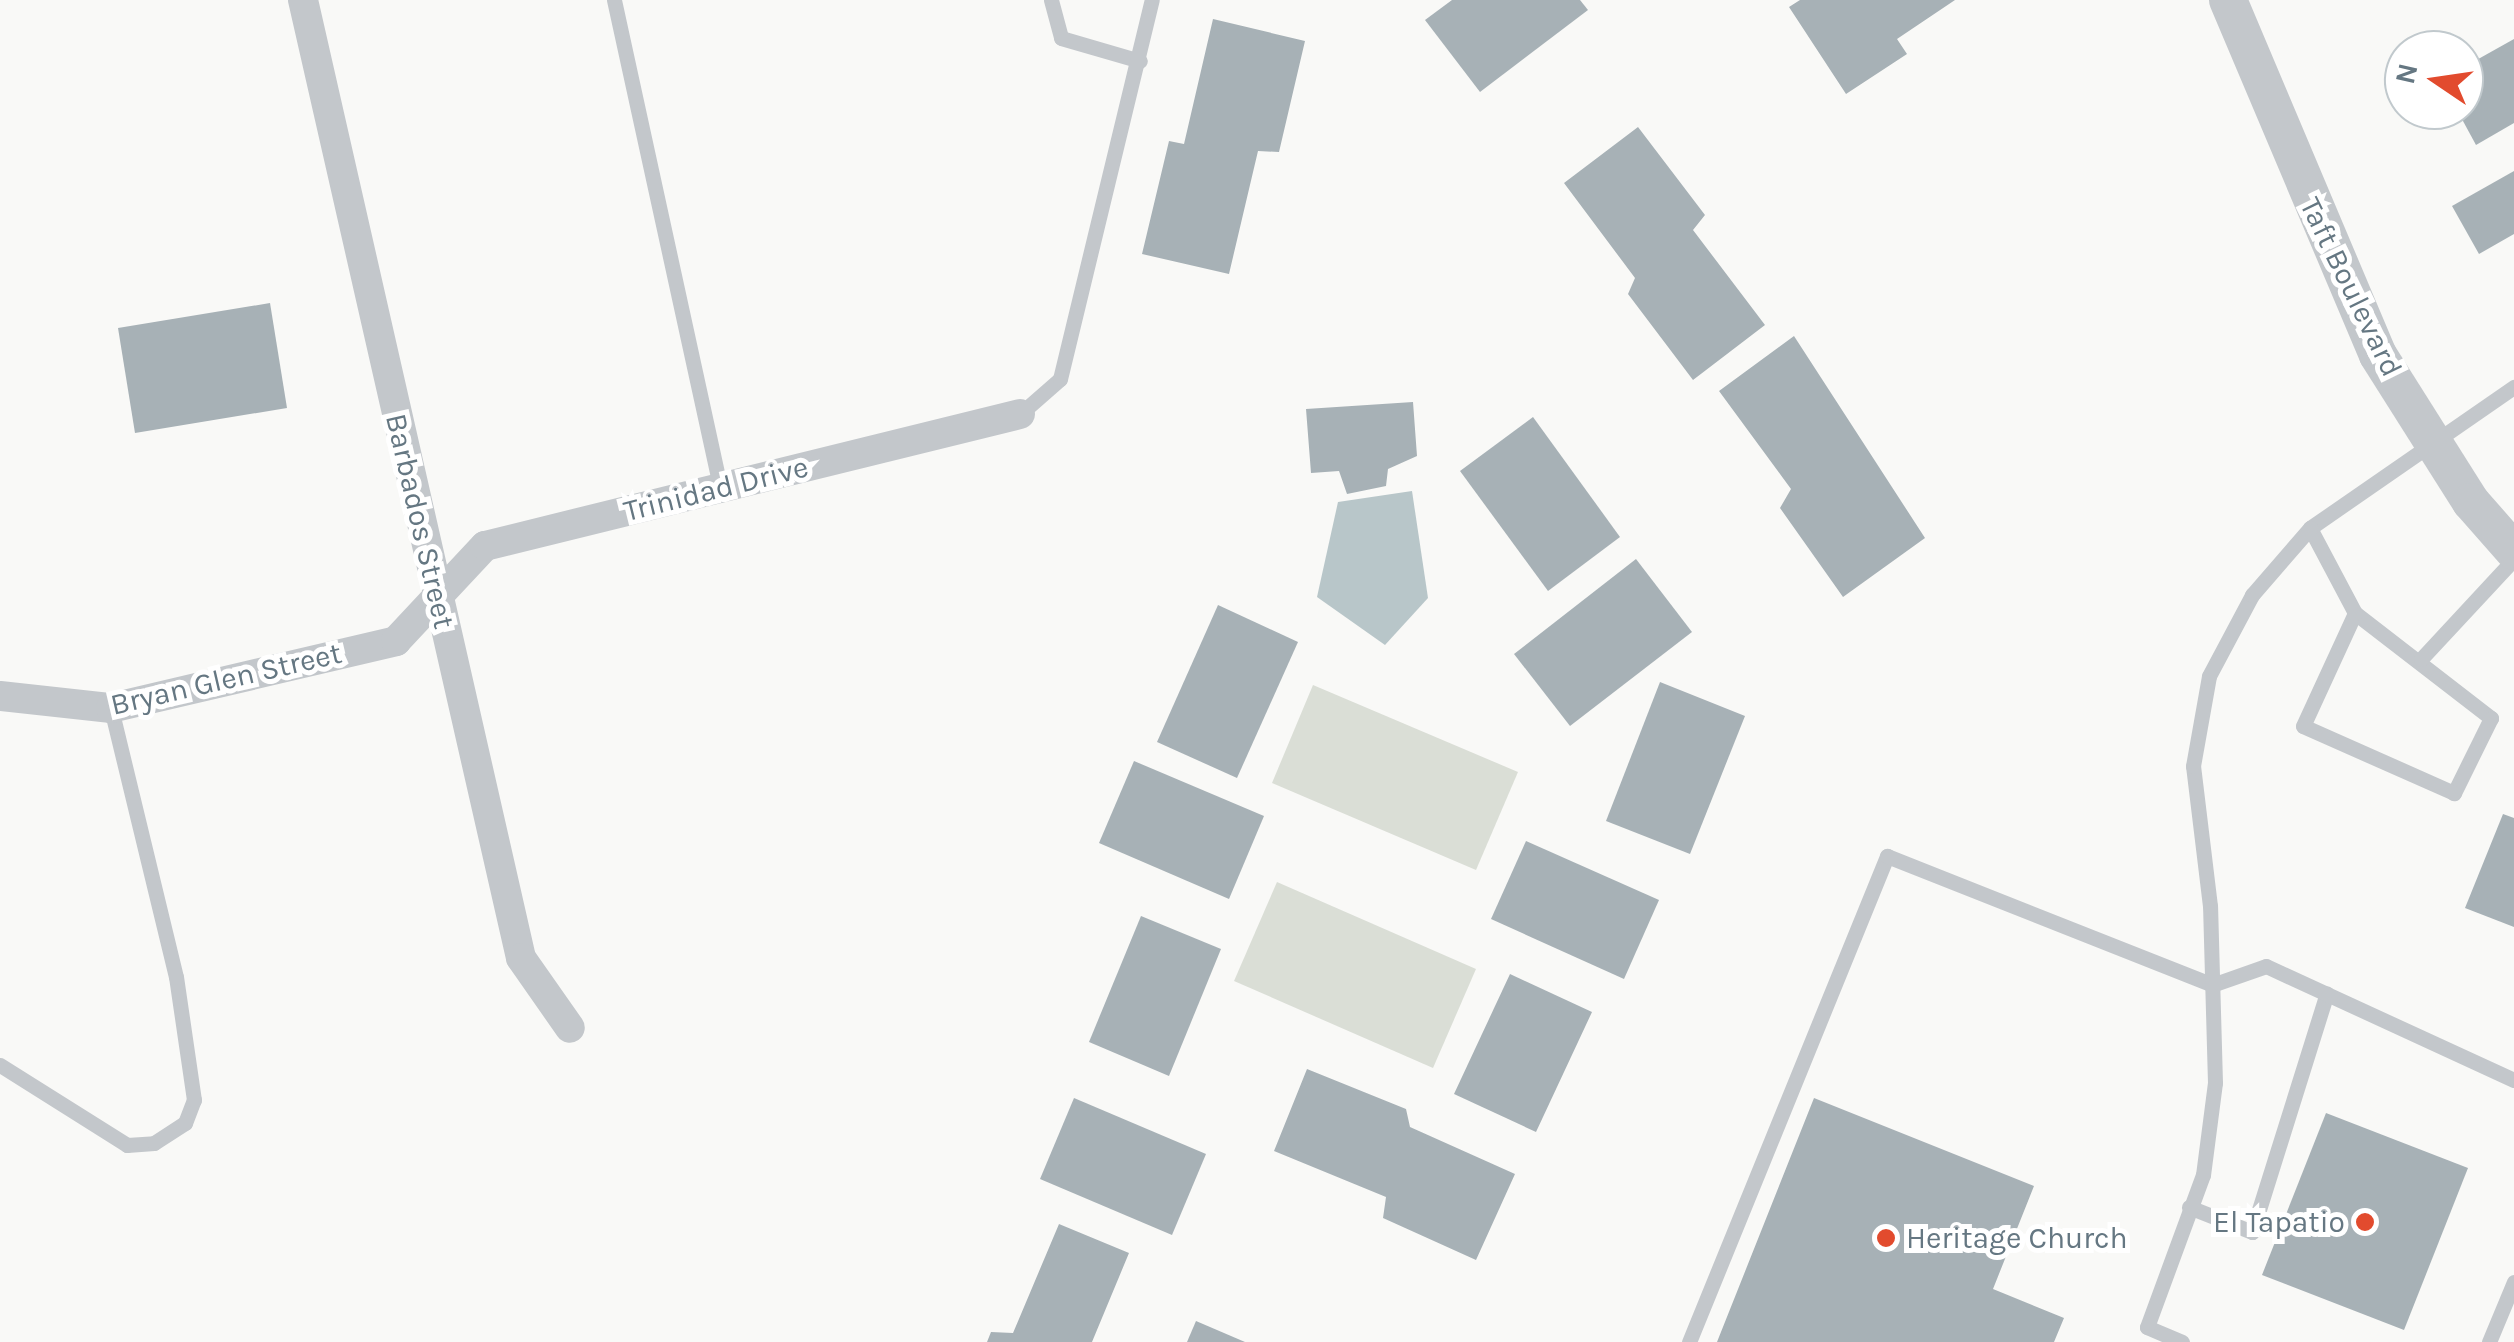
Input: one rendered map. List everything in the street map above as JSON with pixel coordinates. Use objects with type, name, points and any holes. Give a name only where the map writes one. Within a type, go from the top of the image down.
[{"type":"street","name":"Barbados Street","points":[[303,0],[522,958],[570,1028]]},
{"type":"street","name":"Taft Boulevard","points":[[2228,0],[2329,254],[2433,442],[2514,555]]},
{"type":"street","name":"Trinidad Drive","points":[[439,604],[486,546],[1020,414]]},
{"type":"street","name":"Bryan Glen Street","points":[[0,696],[111,708],[396,640],[439,604]]},
{"type":"lane","points":[[614,0],[720,488]]},
{"type":"lane","points":[[1051,0],[1061,38],[1140,62]]},
{"type":"lane","points":[[1020,414],[1060,380],[1152,0]]},
{"type":"lane","points":[[2182,1342],[2144,1334],[2189,1208],[2215,1083],[2212,984],[2192,766],[2209,676],[2252,595],[2310,528],[2514,388]]},
{"type":"lane","points":[[2310,528],[2355,613],[2422,659],[2491,718],[2454,792],[2303,726],[2355,613]]},
{"type":"lane","points":[[2422,659],[2514,555]]},
{"type":"lane","points":[[0,1065],[126,1145],[154,1142],[184,1124],[194,1100],[176,977],[111,708]]},
{"type":"lane","points":[[1689,1342],[1887,856],[2212,984],[2266,966],[2514,1080]]},
{"type":"lane","points":[[2189,1208],[2252,1232],[2327,994]]},
{"type":"lane","points":[[2489,1342],[2514,1282]]},
{"type":"shaded area","points":[[1412,491],[1428,598],[1385,645],[1317,597],[1338,502]]},
{"type":"shaded area","points":[[1313,685],[1518,772],[1476,870],[1272,783]]},
{"type":"shaded area","points":[[1277,882],[1476,969],[1433,1068],[1234,981]]},
{"type":"building","points":[[1452,0],[1580,0],[1588,10],[1480,92],[1425,20]]},
{"type":"building","points":[[1800,0],[1955,0],[1897,39],[1907,54],[1846,94],[1789,7]]},
{"type":"building","points":[[1213,19],[1305,41],[1279,152],[1258,151],[1229,274],[1142,254],[1169,141],[1184,144]]},
{"type":"building","points":[[2514,39],[2514,123],[2476,145],[2468,130],[2484,130],[2484,56]]},
{"type":"building","points":[[1638,127],[1705,215],[1693,230],[1765,325],[1693,380],[1628,294],[1635,278],[1564,183]]},
{"type":"building","points":[[2514,171],[2514,234],[2479,254],[2452,206]]},
{"type":"building","points":[[270,303],[287,408],[135,433],[118,328]]},
{"type":"building","points":[[1794,336],[1925,538],[1843,597],[1780,508],[1791,489],[1719,391]]},
{"type":"building","points":[[1413,402],[1417,456],[1388,469],[1386,486],[1347,494],[1339,471],[1311,473],[1306,409]]},
{"type":"building","points":[[1533,417],[1620,537],[1548,591],[1460,471]]},
{"type":"building","points":[[1636,559],[1692,632],[1570,726],[1514,654]]},
{"type":"building","points":[[1218,605],[1298,642],[1237,778],[1157,742]]},
{"type":"building","points":[[1660,682],[1745,716],[1690,854],[1606,821]]},
{"type":"building","points":[[1134,761],[1264,816],[1229,899],[1099,843]]},
{"type":"building","points":[[2503,814],[2514,818],[2514,927],[2465,908]]},
{"type":"building","points":[[1526,841],[1659,900],[1624,979],[1491,919]]},
{"type":"building","points":[[1141,916],[1221,949],[1169,1076],[1089,1042]]},
{"type":"building","points":[[1510,974],[1592,1012],[1536,1132],[1454,1094]]},
{"type":"building","points":[[1307,1069],[1406,1109],[1410,1127],[1515,1174],[1476,1260],[1383,1218],[1386,1197],[1274,1151]]},
{"type":"building","points":[[1074,1098],[1206,1154],[1172,1235],[1040,1179]]},
{"type":"building","name":"Heritage Church","points":[[1814,1098],[2034,1186],[1993,1289],[2064,1318],[2054,1342],[1717,1342]]},
{"type":"building","name":"El Tapatio","points":[[2326,1113],[2468,1168],[2404,1330],[2262,1275]]},
{"type":"building","points":[[1059,1224],[1129,1253],[1092,1342],[987,1342],[991,1332],[1013,1333]]},
{"type":"building","points":[[1196,1321],[1245,1342],[1187,1342]]},
{"type":"place","name":"El Tapatio","points":[[2365,1222]]},
{"type":"place","name":"Heritage Church","points":[[1886,1238]]}]
